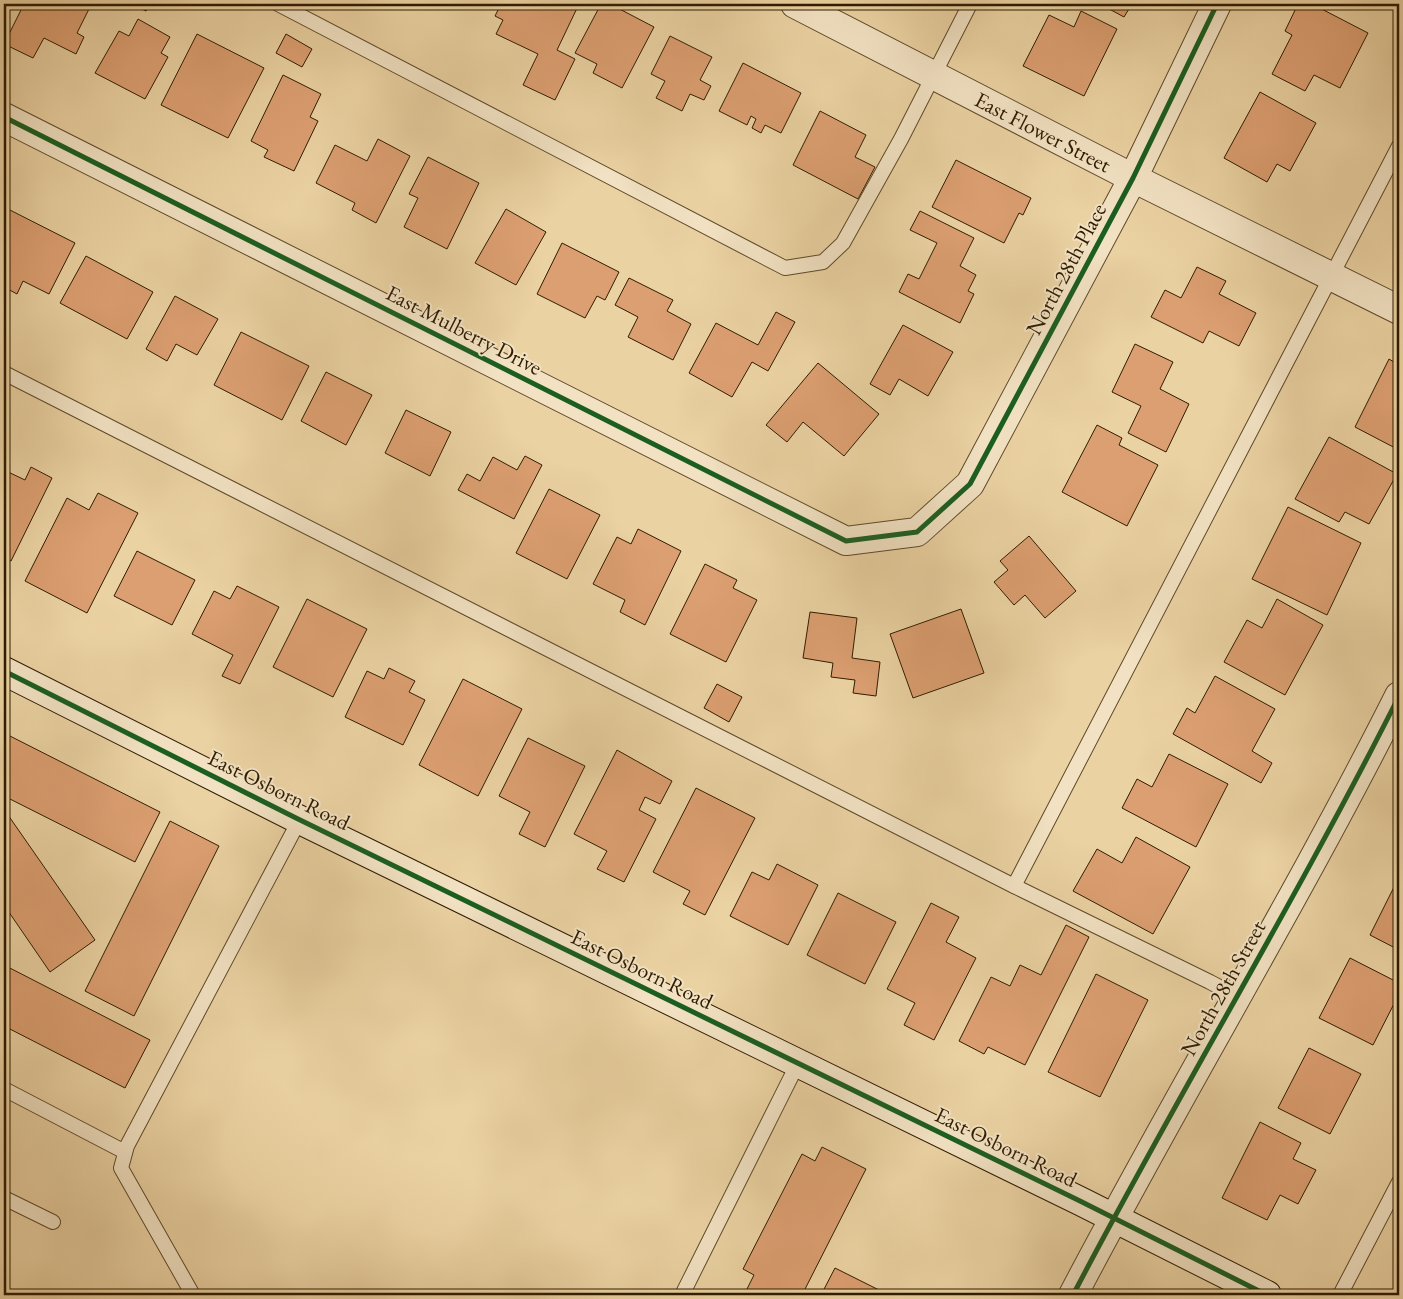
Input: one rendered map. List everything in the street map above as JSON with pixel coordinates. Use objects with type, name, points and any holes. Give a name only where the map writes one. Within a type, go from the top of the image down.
[{"type":"street","name":"East Flower Street","points":[[795,4],[1133,178],[1399,310]]},
{"type":"street","name":"North 28th Place","points":[[917,532],[970,484],[1133,178],[1217,4]]},
{"type":"street","name":"East Mulberry Drive","points":[[4,117],[846,541],[917,532]]},
{"type":"street","name":"East Osborn Road","points":[[4,671],[300,819],[1113,1217],[1267,1295]]},
{"type":"street","name":"North 28th Street","points":[[1073,1295],[1113,1217],[1387,730],[1399,696]]},
{"type":"lane","points":[[278,4],[785,268],[823,262],[844,243],[901,139],[970,4]]},
{"type":"lane","points":[[1014,886],[1399,146]]},
{"type":"lane","points":[[4,373],[1014,886],[1238,997]]},
{"type":"lane","points":[[193,1295],[121,1168],[131,1137],[300,819]]},
{"type":"lane","points":[[682,1295],[798,1063]]},
{"type":"lane","points":[[4,1089],[125,1152]]},
{"type":"lane","points":[[1340,1295],[1399,1182]]},
{"type":"lane","points":[[4,1198],[53,1222]]},
{"type":"building","points":[[24,4],[91,5],[77,33],[84,37],[76,54],[44,38],[33,58],[4,44]]},
{"type":"building","points":[[132,4],[150,4],[146,11]]},
{"type":"building","points":[[501,4],[579,4],[557,50],[575,59],[555,100],[523,85],[538,54],[496,34],[503,20],[495,16]]},
{"type":"building","points":[[601,4],[610,4],[654,27],[622,88],[593,73],[597,64],[575,53]]},
{"type":"building","points":[[1100,4],[1132,4],[1124,17]]},
{"type":"building","points":[[1298,4],[1312,4],[1368,33],[1340,88],[1314,75],[1305,91],[1272,74],[1292,35],[1285,31]]},
{"type":"building","points":[[1081,11],[1117,29],[1084,96],[1023,66],[1049,15],[1074,27]]},
{"type":"building","points":[[138,19],[170,37],[161,53],[168,57],[145,99],[95,73],[119,31],[129,36]]},
{"type":"building","points":[[197,34],[264,68],[228,138],[161,105]]},
{"type":"building","points":[[286,34],[312,49],[302,67],[276,53]]},
{"type":"building","points":[[670,36],[712,57],[700,80],[711,86],[704,100],[690,94],[682,111],[656,98],[665,81],[651,74]]},
{"type":"building","points":[[743,63],[801,93],[781,133],[765,125],[761,133],[752,128],[756,119],[751,116],[747,125],[719,111]]},
{"type":"building","points":[[283,75],[321,94],[310,117],[318,121],[294,171],[264,157],[268,150],[251,141]]},
{"type":"building","points":[[1260,92],[1316,123],[1290,171],[1277,164],[1267,182],[1224,158]]},
{"type":"building","points":[[820,111],[866,135],[855,157],[875,167],[858,199],[793,165]]},
{"type":"building","points":[[378,139],[410,156],[376,223],[352,210],[355,203],[316,183],[335,145],[367,161]]},
{"type":"building","points":[[428,157],[479,183],[447,249],[404,227],[418,198],[409,194]]},
{"type":"building","points":[[956,160],[1031,198],[1023,215],[1019,213],[1004,243],[932,207]]},
{"type":"building","points":[[4,207],[75,243],[49,294],[23,281],[17,294],[4,287]]},
{"type":"building","points":[[506,209],[546,232],[516,285],[475,263]]},
{"type":"building","points":[[920,211],[974,238],[960,266],[976,275],[968,291],[974,294],[960,323],[899,292],[908,274],[919,279],[937,243],[910,230]]},
{"type":"building","points":[[562,243],[619,272],[605,300],[597,296],[585,318],[537,294]]},
{"type":"building","points":[[86,256],[153,292],[127,339],[60,303]]},
{"type":"building","points":[[1197,267],[1226,281],[1219,294],[1256,313],[1239,346],[1209,331],[1203,343],[1151,317],[1165,290],[1181,298]]},
{"type":"building","points":[[629,278],[673,300],[667,311],[691,324],[673,360],[628,337],[638,317],[615,305]]},
{"type":"building","points":[[175,296],[218,319],[197,355],[176,344],[167,361],[146,349]]},
{"type":"building","points":[[776,312],[795,322],[768,371],[752,362],[732,397],[689,373],[716,323],[758,345]]},
{"type":"building","points":[[903,325],[953,352],[928,396],[899,379],[890,395],[870,384]]},
{"type":"building","points":[[241,332],[309,366],[282,420],[214,385]]},
{"type":"building","points":[[1135,344],[1173,362],[1160,389],[1189,404],[1166,452],[1128,433],[1141,406],[1112,392]]},
{"type":"building","points":[[1389,359],[1399,365],[1399,450],[1355,427]]},
{"type":"building","points":[[818,363],[879,414],[844,456],[803,422],[787,442],[766,425]]},
{"type":"building","points":[[326,372],[372,395],[346,445],[301,421]]},
{"type":"building","points":[[406,410],[451,432],[430,476],[385,453]]},
{"type":"building","points":[[1097,425],[1122,438],[1119,445],[1158,465],[1127,526],[1062,492]]},
{"type":"building","points":[[1329,437],[1397,474],[1369,524],[1345,512],[1339,522],[1295,499]]},
{"type":"building","points":[[525,456],[542,465],[514,519],[458,490],[467,474],[480,481],[493,457],[517,470]]},
{"type":"building","points":[[31,467],[52,478],[11,561],[4,558],[4,470],[25,480]]},
{"type":"building","points":[[549,489],[600,515],[567,579],[516,553]]},
{"type":"building","points":[[98,493],[138,513],[87,613],[25,581],[67,498],[89,510]]},
{"type":"building","points":[[1288,507],[1361,543],[1327,615],[1252,579]]},
{"type":"building","points":[[638,529],[681,551],[645,625],[620,612],[625,600],[593,584],[617,537],[631,544]]},
{"type":"building","points":[[1029,536],[1076,591],[1045,618],[1025,595],[1014,605],[994,582],[1008,570],[1000,561]]},
{"type":"building","points":[[137,551],[195,580],[172,625],[114,596]]},
{"type":"building","points":[[705,564],[737,580],[733,588],[757,600],[726,662],[670,634]]},
{"type":"building","points":[[237,586],[279,607],[240,684],[222,676],[233,655],[192,634],[214,591],[230,599]]},
{"type":"building","points":[[307,599],[367,629],[333,697],[273,667]]},
{"type":"building","points":[[1277,599],[1323,625],[1285,695],[1224,662],[1247,620],[1262,628]]},
{"type":"building","points":[[961,609],[984,673],[913,698],[890,634]]},
{"type":"building","points":[[810,612],[857,618],[852,658],[880,662],[876,696],[853,693],[855,680],[831,677],[833,663],[803,658]]},
{"type":"building","points":[[389,668],[415,681],[409,692],[425,700],[403,745],[345,717],[367,671],[384,679]]},
{"type":"building","points":[[1215,676],[1275,709],[1252,751],[1272,763],[1261,783],[1173,734],[1187,708],[1195,713]]},
{"type":"building","points":[[463,679],[522,709],[478,796],[419,765]]},
{"type":"building","points":[[717,684],[742,697],[729,722],[704,708]]},
{"type":"building","points":[[4,733],[160,812],[135,862],[4,796]]},
{"type":"building","points":[[528,738],[585,766],[545,847],[519,834],[530,812],[499,796]]},
{"type":"building","points":[[617,750],[672,781],[660,804],[645,797],[639,810],[656,819],[624,882],[597,869],[607,851],[574,834]]},
{"type":"building","points":[[1169,754],[1228,784],[1196,847],[1122,808],[1137,779],[1152,787]]},
{"type":"building","points":[[696,788],[755,818],[705,915],[683,904],[690,891],[653,872]]},
{"type":"building","points":[[8,815],[95,940],[50,972],[4,905],[4,817]]},
{"type":"building","points":[[170,821],[219,846],[134,1016],[85,991]]},
{"type":"building","points":[[1136,837],[1190,867],[1153,934],[1073,891],[1097,849],[1122,863]]},
{"type":"building","points":[[777,864],[818,885],[788,945],[730,916],[752,872],[769,880]]},
{"type":"building","points":[[1399,877],[1399,950],[1370,935]]},
{"type":"building","points":[[838,893],[896,922],[865,984],[807,955]]},
{"type":"building","points":[[931,903],[959,917],[946,942],[976,958],[934,1040],[904,1025],[915,1003],[887,989]]},
{"type":"building","points":[[1066,925],[1089,937],[1025,1065],[988,1047],[984,1054],[959,1041],[991,977],[1010,986],[1020,965],[1041,975]]},
{"type":"building","points":[[1350,958],[1399,983],[1399,994],[1373,1045],[1319,1018]]},
{"type":"building","points":[[4,965],[150,1040],[125,1088],[4,1026]]},
{"type":"building","points":[[1096,974],[1148,1000],[1100,1097],[1048,1072]]},
{"type":"building","points":[[1309,1048],[1361,1074],[1330,1134],[1278,1108]]},
{"type":"building","points":[[1260,1122],[1301,1143],[1293,1159],[1316,1170],[1298,1204],[1280,1195],[1267,1220],[1222,1198]]},
{"type":"building","points":[[822,1147],[866,1169],[802,1295],[758,1295],[747,1289],[754,1275],[743,1269],[802,1154],[815,1161]]},
{"type":"building","points":[[835,1268],[889,1295],[821,1295]]},
{"type":"cycle path","points":[[4,117],[846,541],[917,532],[970,484],[1133,178],[1217,4]]},
{"type":"cycle path","points":[[4,671],[296,818],[1080,1201],[1267,1295]]},
{"type":"cycle path","points":[[1073,1295],[1320,847],[1399,696]]}]
